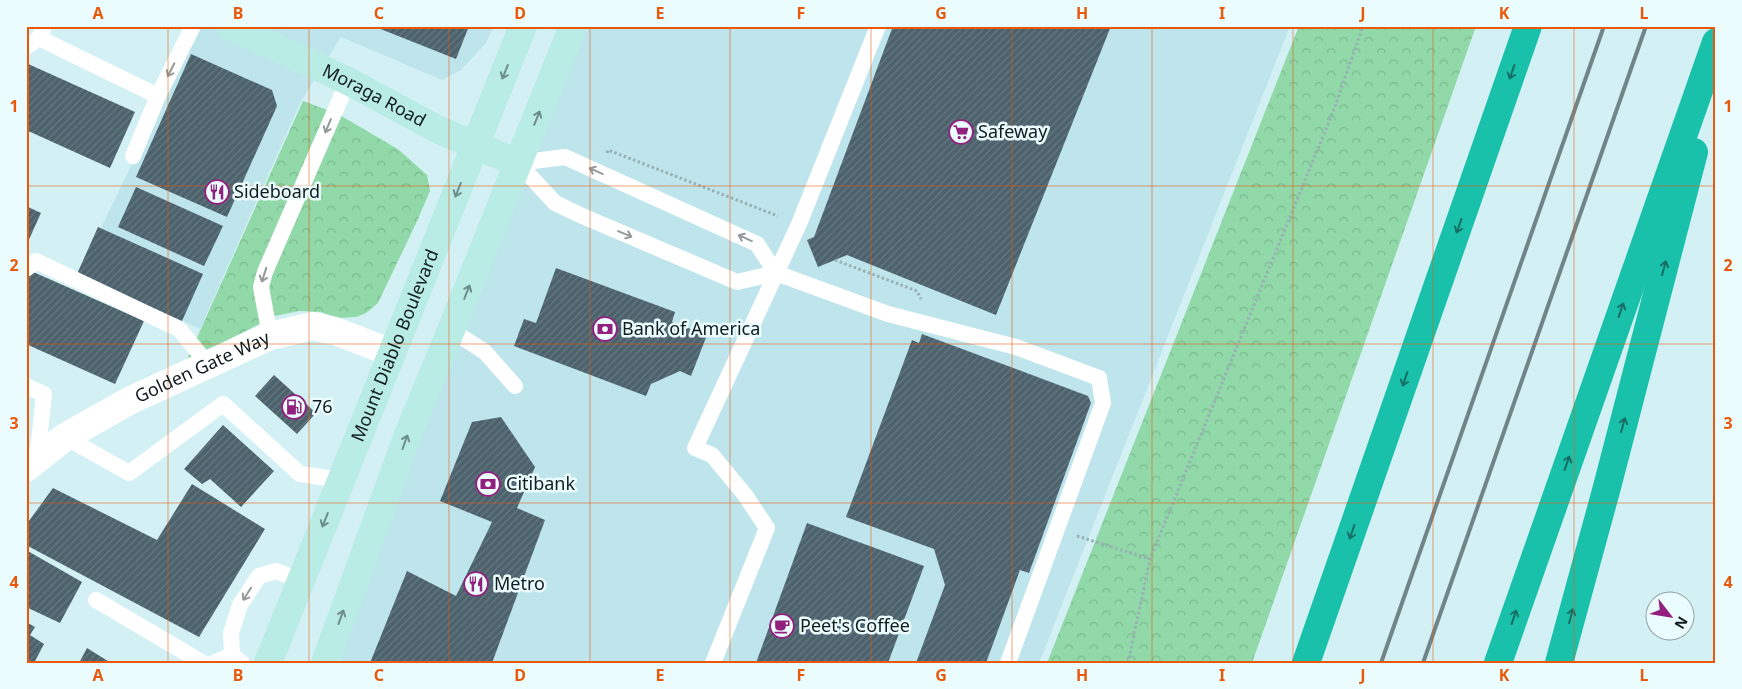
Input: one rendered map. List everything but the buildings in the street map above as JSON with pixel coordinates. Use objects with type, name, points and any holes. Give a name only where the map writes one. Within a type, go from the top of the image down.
[{"type":"highway","points":[[1306,663],[1528,26]]},
{"type":"highway","points":[[1498,663],[1716,42]]},
{"type":"highway","points":[[1559,663],[1607,487],[1716,68]]},
{"type":"main road","name":"Moraga Road","points":[[230,26],[348,81],[439,130],[518,163]]},
{"type":"main road","name":"Mount Diablo Boulevard","points":[[268,663],[523,26]]},
{"type":"main road","points":[[325,663],[407,437],[573,26]]},
{"type":"street","name":"Golden Gate Way","points":[[32,464],[65,437],[131,400],[270,336],[313,326],[335,331],[392,352]]},
{"type":"lane","points":[[133,156],[158,96],[193,26]]},
{"type":"lane","points":[[713,663],[767,528],[745,495],[712,455],[695,448],[799,224],[878,26]]},
{"type":"lane","points":[[36,37],[158,96]]},
{"type":"lane","points":[[270,336],[261,287],[265,272],[348,81]]},
{"type":"lane","points":[[518,163],[564,157],[757,244],[776,273]]},
{"type":"lane","points":[[518,163],[555,203],[737,282],[776,273],[888,314],[1016,348],[1099,378],[1103,403],[1008,663]]},
{"type":"lane","points":[[26,268],[36,261],[179,329],[208,364]]},
{"type":"lane","points":[[451,330],[485,352],[515,386]]},
{"type":"lane","points":[[26,386],[44,394],[32,464]]},
{"type":"lane","points":[[65,437],[129,473],[223,404],[300,474],[342,480]]},
{"type":"lane","points":[[214,663],[237,659],[231,633],[240,605],[259,576],[276,571],[301,581]]},
{"type":"lane","points":[[96,600],[203,663]]},
{"type":"path","points":[[1128,663],[1150,559],[1333,112],[1363,26]]},
{"type":"path","points":[[599,150],[607,153],[608,150],[799,224]]},
{"type":"path","points":[[836,260],[918,291],[923,304]]},
{"type":"path","points":[[1057,530],[1150,559]]},
{"type":"shaded area","points":[[198,26],[494,26],[486,43],[461,70],[442,80],[341,37],[301,101],[200,329],[79,274]]},
{"type":"shaded area","points":[[581,26],[1290,26],[1039,663],[321,663]]},
{"type":"green space","points":[[1299,26],[1476,26],[1252,663],[1047,663]]},
{"type":"green space","points":[[303,101],[338,114],[384,141],[399,150],[427,175],[430,191],[418,219],[378,303],[366,313],[356,317],[338,318],[321,312],[299,311],[275,316],[224,342],[182,371]]},
{"type":"railway","points":[[1381,663],[1604,26]]},
{"type":"railway","points":[[1423,663],[1646,26]]},
{"type":"place","name":"Safeway","points":[[961,132]]},
{"type":"place","name":"Sideboard","points":[[217,192]]},
{"type":"place","name":"Bank of America","points":[[605,329]]},
{"type":"place","name":"76","points":[[294,407]]},
{"type":"place","name":"Citibank","points":[[488,484]]},
{"type":"place","name":"Metro","points":[[476,584]]},
{"type":"place","name":"Peet's Coffee","points":[[782,626]]}]
